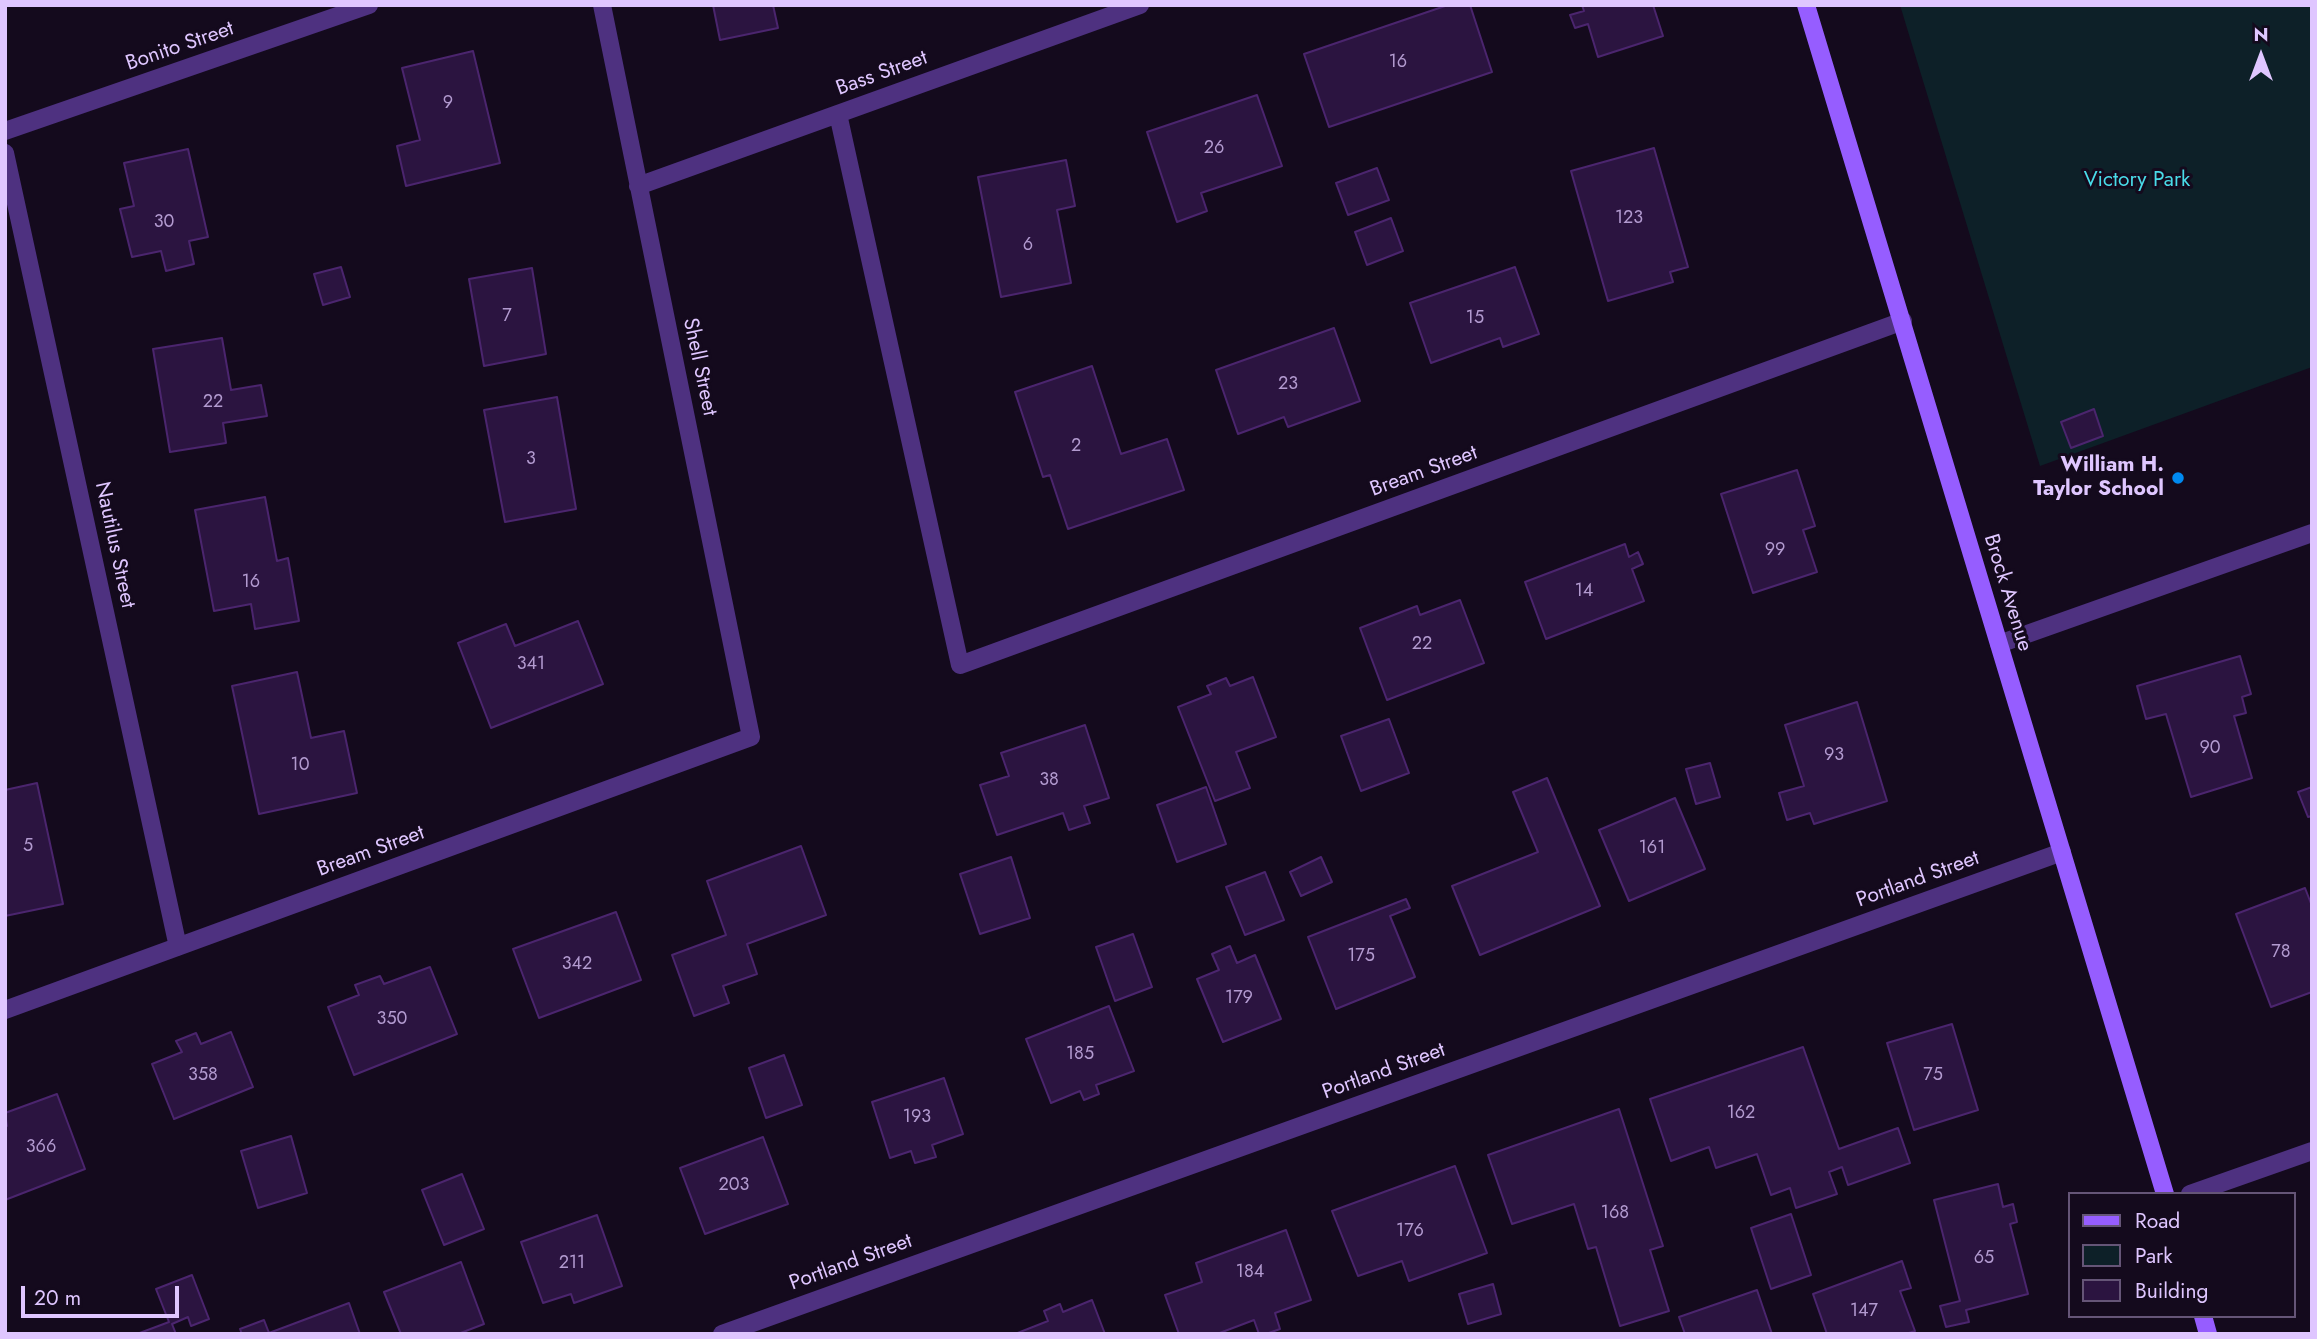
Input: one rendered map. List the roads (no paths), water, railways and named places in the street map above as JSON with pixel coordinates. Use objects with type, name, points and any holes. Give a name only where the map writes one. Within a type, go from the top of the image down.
[{"type":"main road","name":"Brock Avenue","points":[[1806,5],[2164,1192]]},
{"type":"street","name":"Bonito Street","points":[[5,131],[369,5]]},
{"type":"street","name":"Shell Street","points":[[602,5],[751,737]]},
{"type":"street","name":"Bass Street","points":[[638,186],[1140,5]]},
{"type":"street","name":"Bream Street","points":[[838,114],[960,665],[1903,321]]},
{"type":"street","name":"Nautilus Street","points":[[5,153],[178,947]]},
{"type":"street","points":[[1999,644],[2312,533]]},
{"type":"street","name":"Bream Street","points":[[5,1010],[751,737]]},
{"type":"street","name":"Portland Street","points":[[722,1334],[2062,852]]},
{"type":"street","points":[[2196,1192],[2312,1151]]},
{"type":"place","name":"William H. Taylor School","points":[[2178,478]]},
{"type":"park label","name":"Victory Park","points":[[2137,181]]}]
